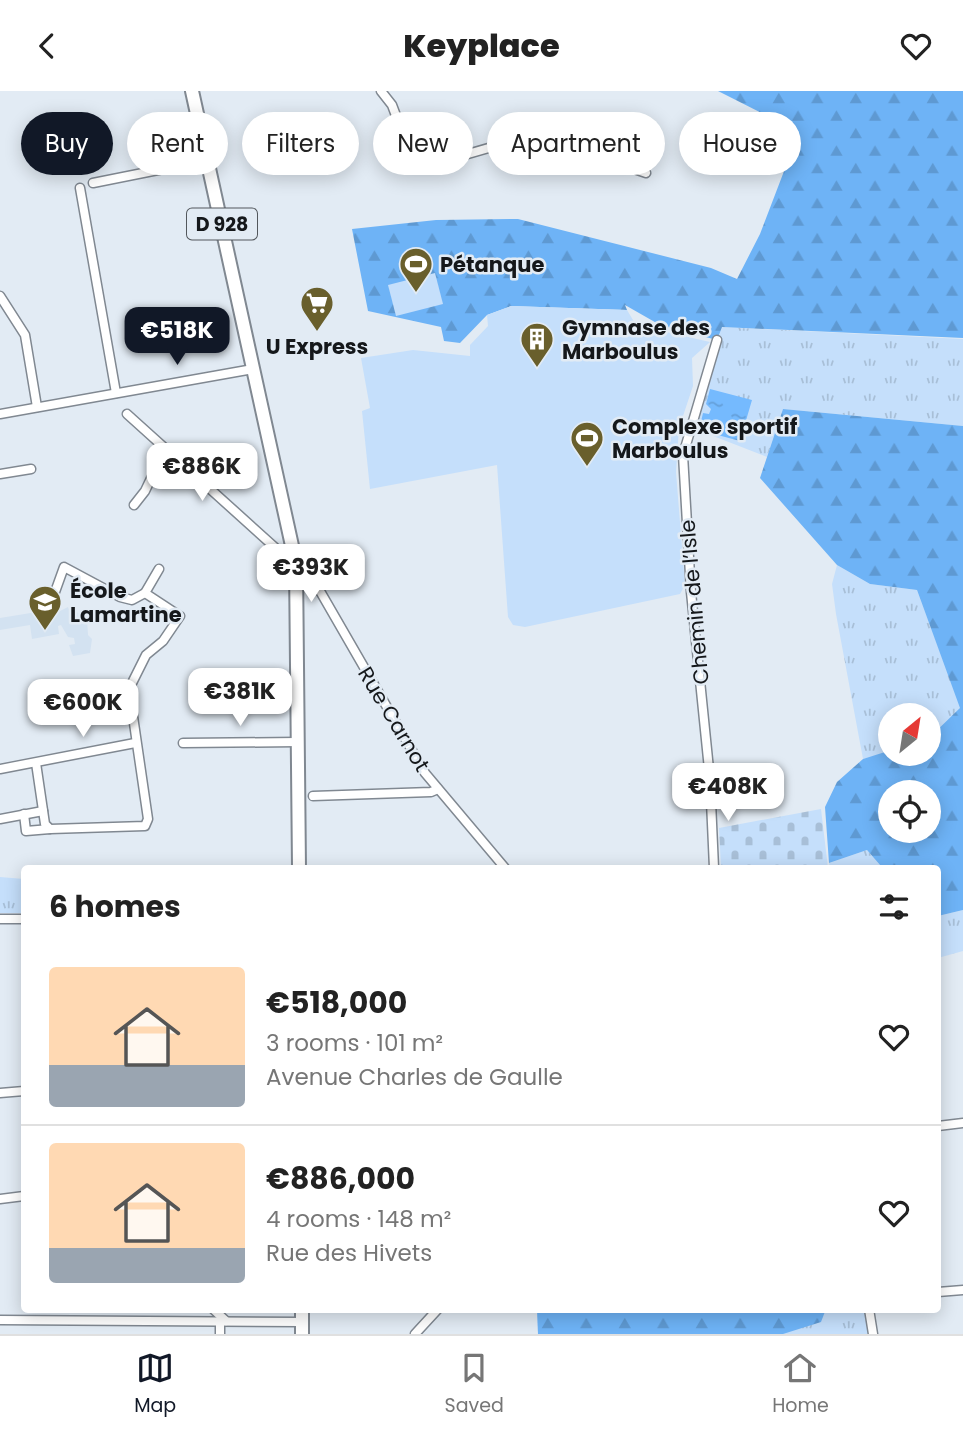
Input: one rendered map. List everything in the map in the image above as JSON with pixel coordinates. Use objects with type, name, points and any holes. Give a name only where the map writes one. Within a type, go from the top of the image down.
[{"type":"main road","name":"D 928","points":[[192,91],[197,112]]},
{"type":"main road","name":"D 928","points":[[211,175],[296,564],[299,865]]},
{"type":"street","points":[[381,91],[391,105],[416,169],[487,148]]},
{"type":"street","points":[[93,183],[133,175]]},
{"type":"street","points":[[80,188],[116,393]]},
{"type":"street","points":[[0,296],[24,335],[37,407]]},
{"type":"street","name":"Chemin de l’Isle","points":[[715,865],[683,455],[717,340]]},
{"type":"street","points":[[0,414],[253,369]]},
{"type":"street","name":"Rue Carnot","points":[[127,414],[164,451],[296,564],[309,572],[399,732],[438,789],[502,865]]},
{"type":"street","points":[[134,505],[145,491],[164,451]]},
{"type":"street","points":[[0,474],[31,468]]},
{"type":"street","points":[[55,592],[64,567],[120,597],[132,600],[145,593],[159,569]]},
{"type":"street","points":[[296,581],[314,581]]},
{"type":"street","points":[[24,814],[26,831],[145,826],[148,819],[129,689],[146,655],[163,641],[180,616],[145,593]]},
{"type":"street","points":[[183,743],[298,742]]},
{"type":"street","points":[[0,769],[135,743]]},
{"type":"street","points":[[36,763],[45,824],[50,829]]},
{"type":"street","points":[[313,796],[431,792],[438,789]]},
{"type":"street","points":[[0,818],[43,811]]},
{"type":"street","points":[[0,919],[21,919]]},
{"type":"street","points":[[0,1093],[21,1091]]},
{"type":"street","points":[[941,1126],[963,1123]]},
{"type":"street","points":[[0,1199],[21,1196]]},
{"type":"street","points":[[941,1292],[963,1290]]},
{"type":"street","points":[[216,1313],[223,1321]]},
{"type":"street","points":[[415,1334],[434,1313]]},
{"type":"street","points":[[870,1313],[873,1334]]},
{"type":"street","points":[[0,1320],[302,1322]]},
{"type":"street","points":[[220,1334],[223,1321]]},
{"type":"shaded area","name":"École Lamartine","points":[[68,607],[71,614],[74,610],[87,620],[88,635],[92,639],[90,653],[73,656],[69,645],[75,644],[74,638],[68,637],[61,625],[58,626],[59,634],[32,639],[30,625],[0,630],[0,618],[55,609],[58,612]]},
{"type":"green space","points":[[718,91],[963,91],[963,338],[722,327],[717,340],[660,325],[625,305],[627,310],[511,306],[487,315],[460,343],[444,341],[441,327],[368,311],[352,229],[436,220],[518,219],[711,268],[737,279],[760,234],[783,175],[801,175],[801,112],[759,112]]},
{"type":"green space","name":"Pétanque","points":[[435,273],[443,304],[396,316],[388,285]]},
{"type":"green space","name":"Complexe sportif Marboulus","points":[[511,306],[627,310],[636,325],[710,342],[692,358],[693,386],[679,428],[676,472],[685,585],[680,594],[525,627],[513,625],[508,617],[497,465],[370,489],[362,411],[370,408],[361,358],[413,350],[470,356],[470,345],[488,326],[487,315]]},
{"type":"green space","points":[[721,327],[963,339],[963,426],[783,409],[767,457],[690,427]]},
{"type":"green space","points":[[783,409],[963,426],[963,910],[941,915],[941,865],[880,865],[867,850],[829,863],[825,807],[837,782],[863,759],[878,754],[878,767],[942,767],[942,725],[960,708],[917,590],[870,584],[837,565],[760,478]]},
{"type":"green space","points":[[837,565],[870,584],[917,590],[961,709],[942,726],[942,703],[878,703],[878,755],[863,759],[832,584]]},
{"type":"green space","points":[[821,809],[828,865],[721,865],[719,828]]},
{"type":"green space","points":[[867,850],[880,865],[829,865]]},
{"type":"green space","points":[[0,877],[21,879],[21,913],[0,913]]},
{"type":"green space","points":[[963,910],[963,951],[941,957],[941,915]]},
{"type":"green space","points":[[537,1313],[866,1313],[869,1334],[538,1334]]},
{"type":"green space","points":[[537,1313],[824,1313],[821,1322],[783,1334],[538,1334]]},
{"type":"water","points":[[710,389],[752,400],[740,441],[699,430],[703,413],[709,414],[711,409],[706,404]]},
{"type":"place","name":"Pétanque","points":[[416,294]]},
{"type":"place","name":"U Express","points":[[317,333]]},
{"type":"place","name":"Gymnase des Marboulus","points":[[537,369]]},
{"type":"place","name":"Complexe sportif Marboulus","points":[[587,468]]},
{"type":"place","name":"École Lamartine","points":[[45,632]]}]
